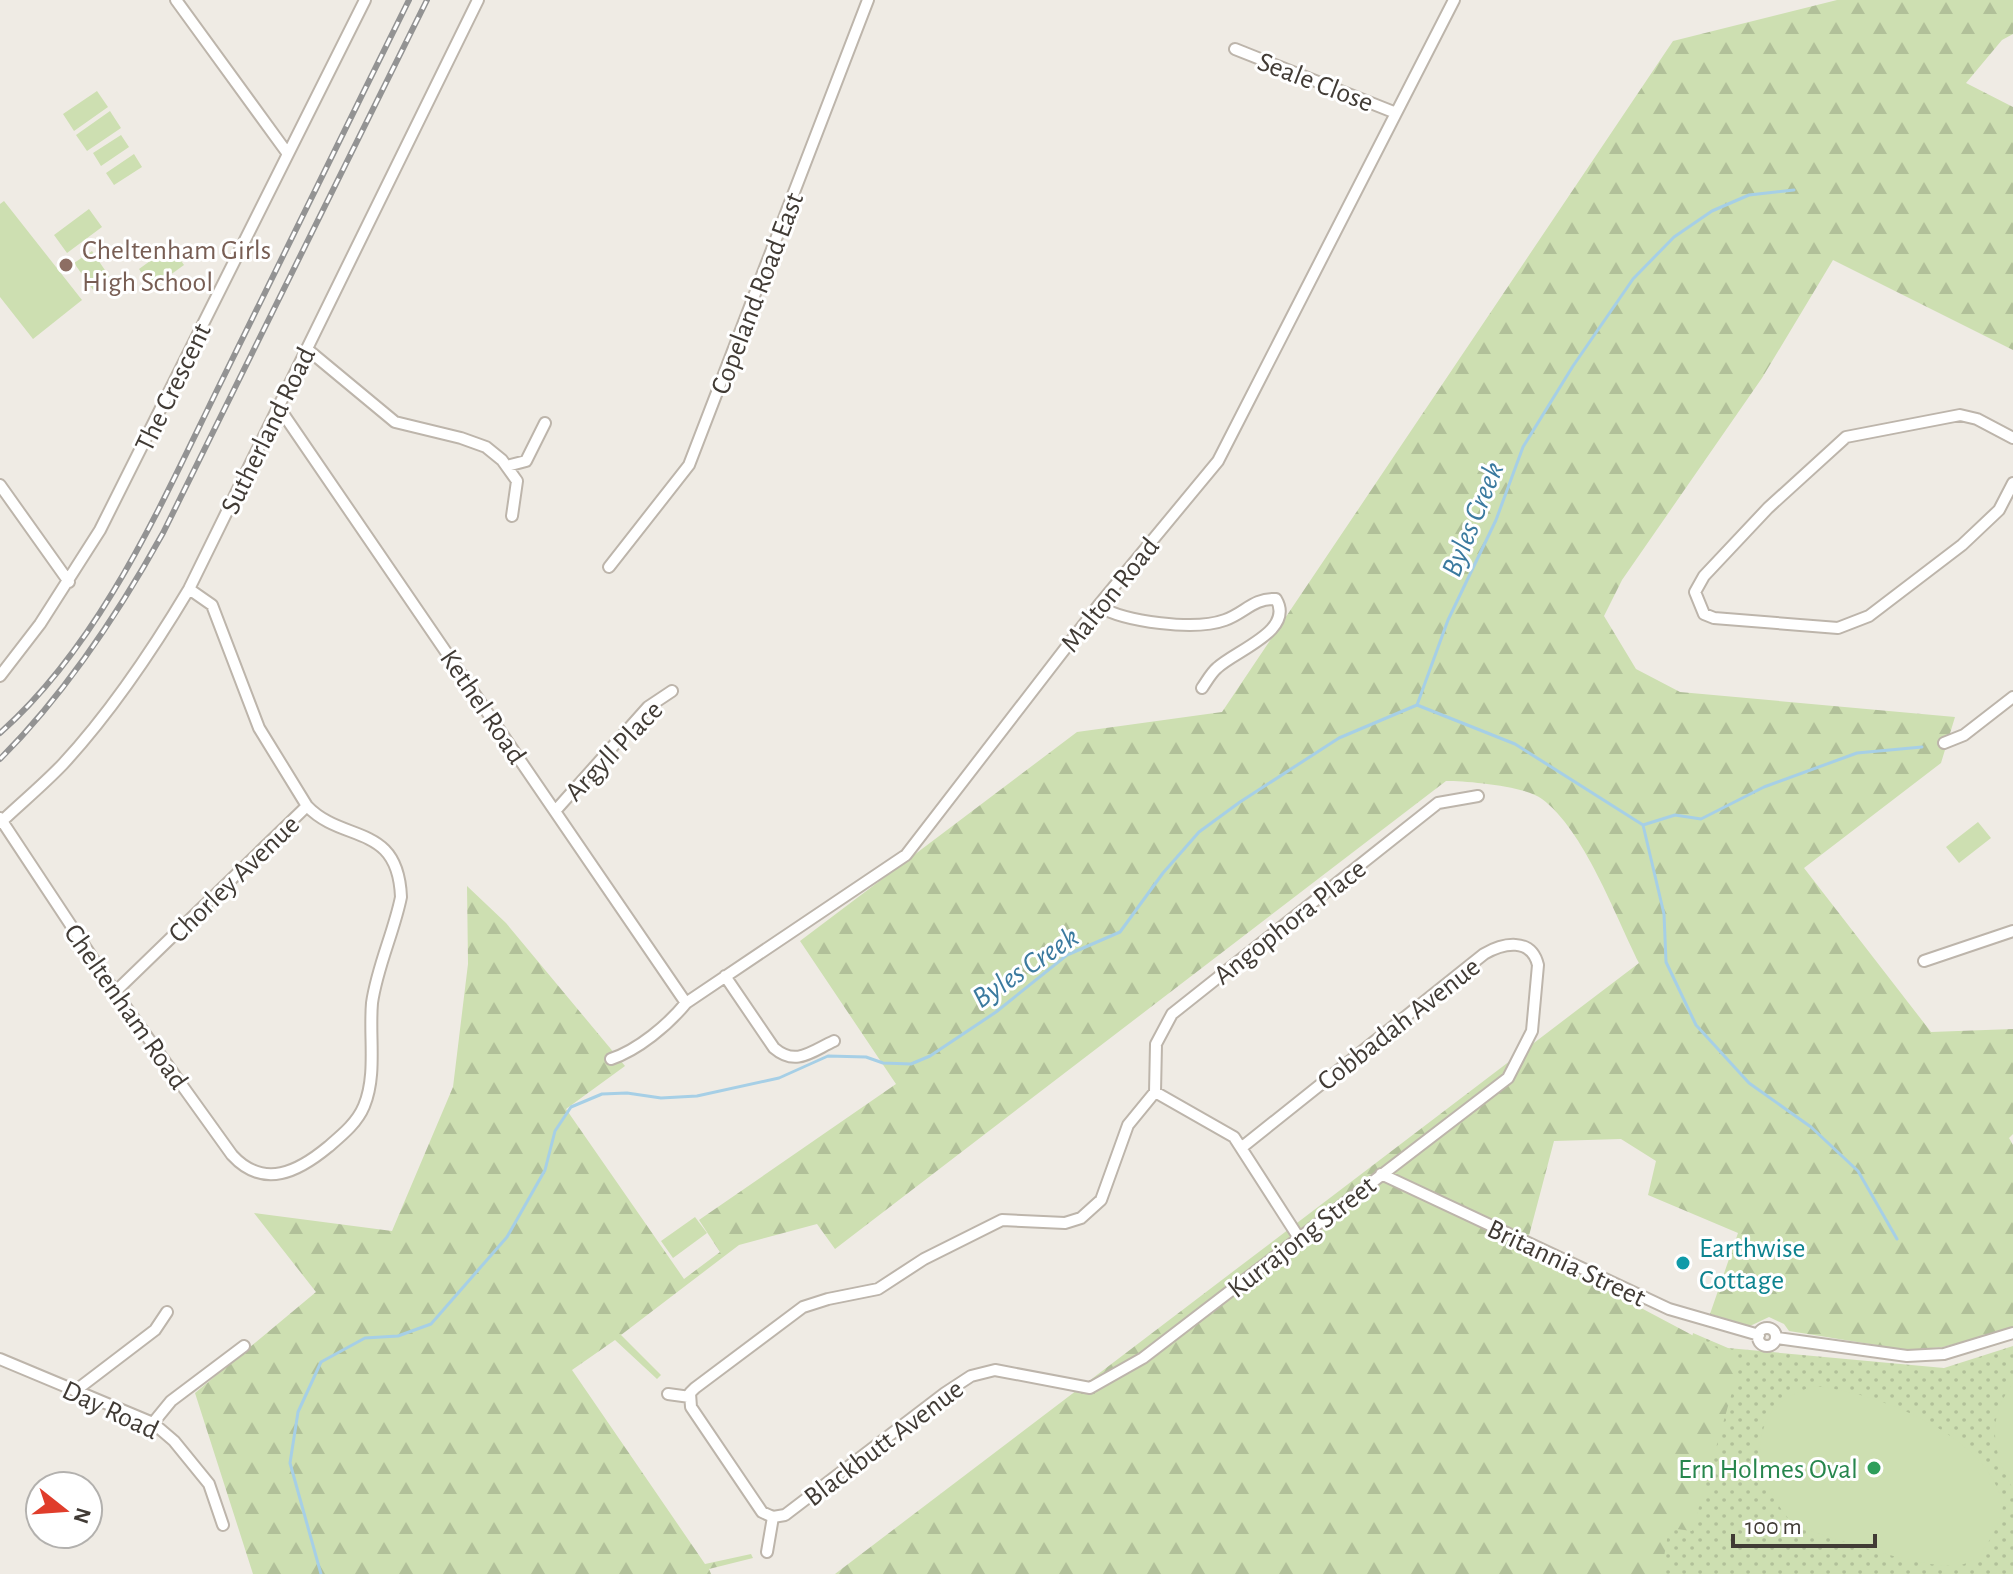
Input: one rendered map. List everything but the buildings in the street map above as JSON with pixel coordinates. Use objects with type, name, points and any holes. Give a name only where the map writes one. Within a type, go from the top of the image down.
[{"type":"street","points":[[176,0],[288,154]]},
{"type":"street","name":"The Crescent","points":[[0,676],[69,582],[129,475],[365,0]]},
{"type":"street","name":"Sutherland Road","points":[[1,820],[64,763],[96,725],[160,638],[189,589],[478,0]]},
{"type":"street","name":"Copeland Road East","points":[[609,567],[684,473],[695,453],[868,0]]},
{"type":"street","name":"Malton Road","points":[[611,1059],[625,1053],[670,1021],[686,1003],[725,976],[906,855],[1098,606],[1218,461],[1454,0]]},
{"type":"street","name":"Seale Close","points":[[1235,49],[1396,113]]},
{"type":"street","points":[[307,349],[395,422],[477,443],[495,453],[517,484],[512,516]]},
{"type":"street","name":"Kethel Road","points":[[278,411],[284,415],[686,1003]]},
{"type":"street","points":[[2013,438],[1977,419],[1960,415],[1846,437],[1768,508],[1704,576],[1695,592],[1704,614],[1714,618],[1838,628],[1869,616],[1962,545],[1999,510],[2013,483]]},
{"type":"street","points":[[507,466],[526,461],[545,423]]},
{"type":"street","points":[[0,485],[69,582]]},
{"type":"street","name":"Chorley Avenue","points":[[115,992],[307,806],[259,728],[212,605],[189,589]]},
{"type":"street","points":[[1098,606],[1111,614],[1187,626],[1225,620],[1263,598],[1276,599],[1280,607],[1278,623],[1262,638],[1215,670],[1202,688]]},
{"type":"street","name":"Argyll Place","points":[[556,810],[648,707],[672,691]]},
{"type":"street","points":[[1944,743],[1964,735],[2013,697]]},
{"type":"street","name":"Angophora Place","points":[[1155,1092],[1156,1044],[1172,1014],[1438,803],[1478,796]]},
{"type":"street","name":"Cheltenham Road","points":[[1,820],[115,992],[232,1155],[248,1168],[272,1174],[287,1173],[309,1163],[353,1125],[365,1103],[373,1000],[401,897],[393,863],[381,845],[361,833],[323,820],[307,806]]},
{"type":"street","points":[[1924,961],[2013,931]]},
{"type":"street","name":"Cobbadah Avenue","points":[[1241,1148],[1484,954],[1497,946],[1517,944],[1536,957],[1535,1016],[1532,1031],[1508,1078]]},
{"type":"street","points":[[725,976],[774,1048],[785,1056],[799,1057],[834,1041]]},
{"type":"street","name":"Kurrajong Street","points":[[1090,1388],[1143,1358],[1508,1078]]},
{"type":"street","points":[[668,1394],[690,1397],[710,1375],[803,1307],[878,1289],[924,1259],[1002,1220],[1065,1223],[1081,1218],[1101,1200],[1128,1125],[1155,1092],[1234,1137],[1299,1238]]},
{"type":"street","name":"Britannia Street","points":[[1381,1174],[1669,1309],[1759,1335],[1762,1329],[1769,1328],[1777,1338],[1907,1356],[1944,1354],[2013,1333]]},
{"type":"street","points":[[75,1391],[155,1330],[167,1312]]},
{"type":"street","points":[[153,1423],[171,1401],[244,1346]]},
{"type":"street","name":"Day Road","points":[[0,1359],[153,1423],[174,1441],[209,1484],[223,1525]]},
{"type":"street","name":"Blackbutt Avenue","points":[[690,1397],[691,1407],[762,1512],[773,1517],[785,1515],[971,1376],[995,1370],[1090,1388]]},
{"type":"street","name":"Blackbutt Avenue","points":[[767,1552],[773,1517]]},
{"type":"green space","points":[[1837,0],[2013,0],[2013,34],[2002,40],[1966,83],[2013,107],[2013,350],[1833,260],[1762,378],[1622,580],[1604,616],[1636,669],[1680,692],[1955,717],[1941,763],[1804,868],[1931,1032],[2013,1029],[2013,1134],[2009,1138],[2013,1145],[2013,1329],[1943,1347],[1907,1350],[1789,1331],[1784,1324],[1769,1317],[1750,1326],[1710,1314],[1738,1233],[1648,1195],[1656,1161],[1621,1139],[1554,1141],[1526,1247],[1741,1361],[1692,1531],[1669,1528],[1661,1574],[835,1574],[1639,963],[1585,852],[1557,813],[1534,794],[1482,783],[1446,781],[835,1249],[817,1224],[739,1245],[621,1335],[661,1375],[657,1379],[615,1340],[572,1370],[705,1564],[751,1554],[753,1558],[709,1569],[711,1574],[253,1574],[195,1393],[316,1292],[254,1213],[392,1231],[453,1087],[468,964],[467,886],[506,923],[625,1066],[566,1109],[684,1279],[720,1252],[699,1220],[896,1084],[800,941],[1077,732],[1222,712],[1673,41]]},
{"type":"green space","points":[[97,91],[108,107],[74,131],[63,114]]},
{"type":"green space","points":[[110,111],[121,128],[87,151],[76,135]]},
{"type":"green space","points":[[121,135],[129,147],[101,166],[93,153]]},
{"type":"green space","points":[[134,154],[142,167],[114,185],[106,173]]},
{"type":"green space","points":[[4,201],[82,300],[33,339],[0,297],[0,204]]},
{"type":"green space","points":[[89,209],[102,227],[67,253],[54,235]]},
{"type":"green space","points":[[171,246],[184,265],[152,288],[139,269]]},
{"type":"green space","points":[[92,251],[113,282],[96,294],[74,263]]},
{"type":"green space","points":[[1978,822],[1991,838],[1959,863],[1946,847]]},
{"type":"green space","points":[[695,1217],[707,1233],[673,1258],[661,1241]]},
{"type":"green space","points":[[1693,1333],[1728,1348],[1944,1368],[2013,1346],[2013,1574],[1625,1574],[1685,1372]]},
{"type":"green space","points":[[2013,1383],[2013,1489],[2000,1462],[1995,1436],[1999,1410]]},
{"type":"green space","name":"Ern Holmes Oval","points":[[1812,1386],[1867,1397],[1897,1408],[1927,1422],[1977,1458],[1994,1481],[2003,1506],[1984,1549],[1969,1562],[1947,1566],[1880,1552],[1796,1526],[1785,1515],[1768,1486],[1763,1470],[1761,1437],[1766,1422],[1779,1404]]},
{"type":"waterway","name":"Byles Creek","points":[[321,1574],[290,1463],[298,1412],[321,1362],[365,1338],[398,1336],[431,1324],[507,1237],[545,1170],[555,1131],[571,1107],[602,1094],[627,1093],[661,1098],[697,1096],[779,1078],[828,1056],[866,1057],[883,1063],[911,1064],[930,1056],[996,1012],[1067,955],[1120,932],[1163,873],[1199,832],[1339,738],[1417,705],[1448,620],[1496,520],[1523,447],[1573,366],[1633,279],[1674,237],[1712,211],[1749,195],[1794,190]]},
{"type":"waterway","points":[[1417,705],[1515,744],[1643,825],[1664,914],[1666,962],[1696,1025],[1749,1083],[1811,1127],[1858,1171],[1897,1239]]},
{"type":"waterway","points":[[1643,825],[1675,815],[1701,819],[1764,787],[1857,753],[1922,747]]},
{"type":"railway","points":[[0,733],[37,696],[70,655],[101,612],[128,565],[178,470],[409,0]]},
{"type":"railway","points":[[0,759],[69,680],[128,593],[163,533],[427,0]]},
{"type":"place","name":"Cheltenham Girls High School","points":[[66,265]]},
{"type":"place","name":"Earthwise Cottage","points":[[1683,1263]]},
{"type":"place","name":"Ern Holmes Oval","points":[[1874,1468]]}]
